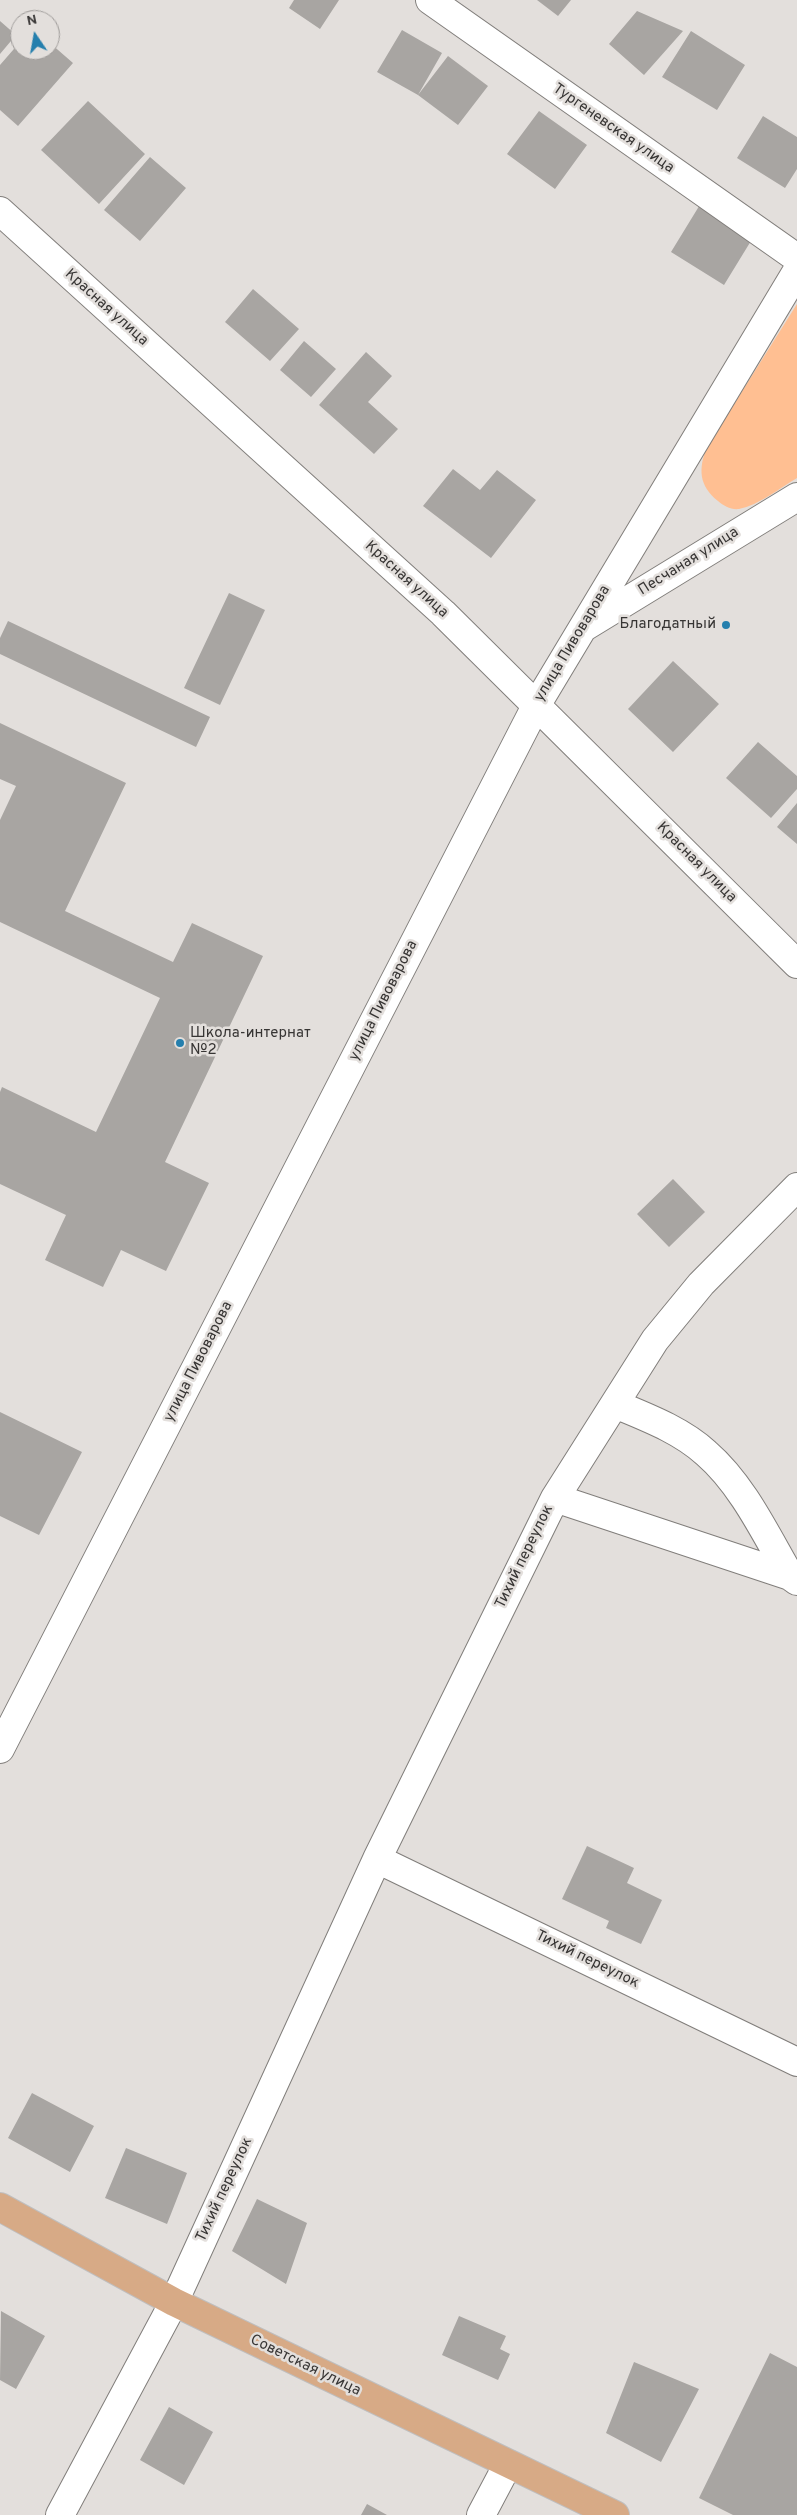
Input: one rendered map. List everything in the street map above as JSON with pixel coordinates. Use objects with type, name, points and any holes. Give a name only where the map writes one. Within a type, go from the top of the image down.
[{"type":"main road","name":"Советская улица","points":[[0,2207],[174,2302],[615,2515]]},
{"type":"street","name":"Тургеневская улица","points":[[430,0],[797,258]]},
{"type":"street","name":"Красная улица","points":[[0,211],[443,613],[537,704],[797,964]]},
{"type":"street","name":"улица Пивоварова","points":[[0,1749],[537,704],[797,271]]},
{"type":"street","name":"Песчаная улица","points":[[582,628],[797,497]]},
{"type":"street","name":"Тихий переулок","points":[[60,2515],[174,2302],[377,1859],[555,1498],[655,1340],[702,1284],[797,1187]]},
{"type":"street","name":"Тихий переулок","points":[[615,1404],[672,1429],[706,1452],[738,1489],[794,1579]]},
{"type":"street","name":"Тихий переулок","points":[[555,1498],[794,1579]]},
{"type":"street","name":"Тихий переулок","points":[[377,1859],[797,2062]]},
{"type":"street","points":[[481,2515],[508,2464]]},
{"type":"shaded area","points":[[797,304],[797,478],[754,504],[739,509],[730,508],[712,495],[704,483],[702,463],[704,455],[707,447]]},
{"type":"building","points":[[294,0],[339,0],[320,29],[289,8]]},
{"type":"building","points":[[537,0],[571,0],[558,16]]},
{"type":"building","points":[[637,11],[683,31],[644,75],[609,44]]},
{"type":"building","points":[[0,21],[10,30],[10,42],[0,54]]},
{"type":"building","points":[[402,30],[442,53],[418,95],[377,72]]},
{"type":"building","points":[[691,31],[745,65],[717,110],[662,77]]},
{"type":"building","points":[[60,52],[73,63],[18,126],[0,110],[0,65],[10,54],[10,60],[60,60]]},
{"type":"building","points":[[448,56],[488,86],[458,125],[418,95]]},
{"type":"building","points":[[88,101],[145,154],[99,204],[41,150]]},
{"type":"building","points":[[539,111],[587,145],[555,189],[507,154]]},
{"type":"building","points":[[763,116],[797,137],[797,169],[785,188],[737,158]]},
{"type":"building","points":[[150,157],[186,188],[140,241],[104,210]]},
{"type":"building","points":[[701,203],[754,236],[724,285],[671,252]]},
{"type":"building","points":[[253,289],[299,329],[270,361],[225,322]]},
{"type":"building","points":[[304,341],[336,369],[311,397],[280,370]]},
{"type":"building","points":[[366,352],[392,376],[368,402],[398,429],[374,454],[319,405]]},
{"type":"building","points":[[453,469],[480,490],[497,470],[536,500],[491,558],[423,506]]},
{"type":"building","points":[[229,593],[265,610],[220,705],[184,688]]},
{"type":"building","points":[[8,621],[210,717],[196,747],[0,654],[0,638]]},
{"type":"building","points":[[673,661],[719,704],[673,752],[628,709]]},
{"type":"building","name":"Школа-интернат №2","points":[[0,723],[126,783],[65,911],[173,962],[192,923],[263,956],[165,1162],[209,1183],[166,1271],[121,1250],[103,1287],[45,1260],[66,1215],[0,1184],[0,1092],[2,1087],[96,1132],[160,998],[0,922],[0,820],[16,786],[0,779]]},
{"type":"building","points":[[758,742],[797,776],[797,789],[771,818],[726,778]]},
{"type":"building","points":[[797,803],[797,844],[777,827]]},
{"type":"building","points":[[673,1179],[705,1212],[669,1247],[637,1214]]},
{"type":"building","points":[[0,1412],[82,1452],[39,1535],[0,1516]]},
{"type":"building","points":[[587,1846],[634,1868],[627,1883],[662,1900],[641,1944],[606,1928],[609,1921],[562,1899]]},
{"type":"building","points":[[32,2093],[94,2126],[70,2172],[8,2138]]},
{"type":"building","points":[[126,2148],[187,2173],[167,2224],[105,2198]]},
{"type":"building","points":[[257,2199],[307,2223],[286,2284],[232,2251]]},
{"type":"building","points":[[1,2311],[45,2336],[16,2389],[0,2380]]},
{"type":"building","points":[[459,2316],[506,2336],[500,2349],[510,2354],[498,2380],[442,2355]]},
{"type":"building","points":[[770,2353],[797,2367],[797,2515],[733,2515],[699,2498]]},
{"type":"building","points":[[634,2362],[699,2389],[661,2462],[606,2433]]},
{"type":"building","points":[[169,2407],[213,2432],[184,2485],[140,2460]]},
{"type":"building","points":[[367,2504],[387,2515],[361,2515]]},
{"type":"place","name":"Благодатный","points":[[726,625]]},
{"type":"place","name":"Школа-интернат №2","points":[[180,1043]]}]
